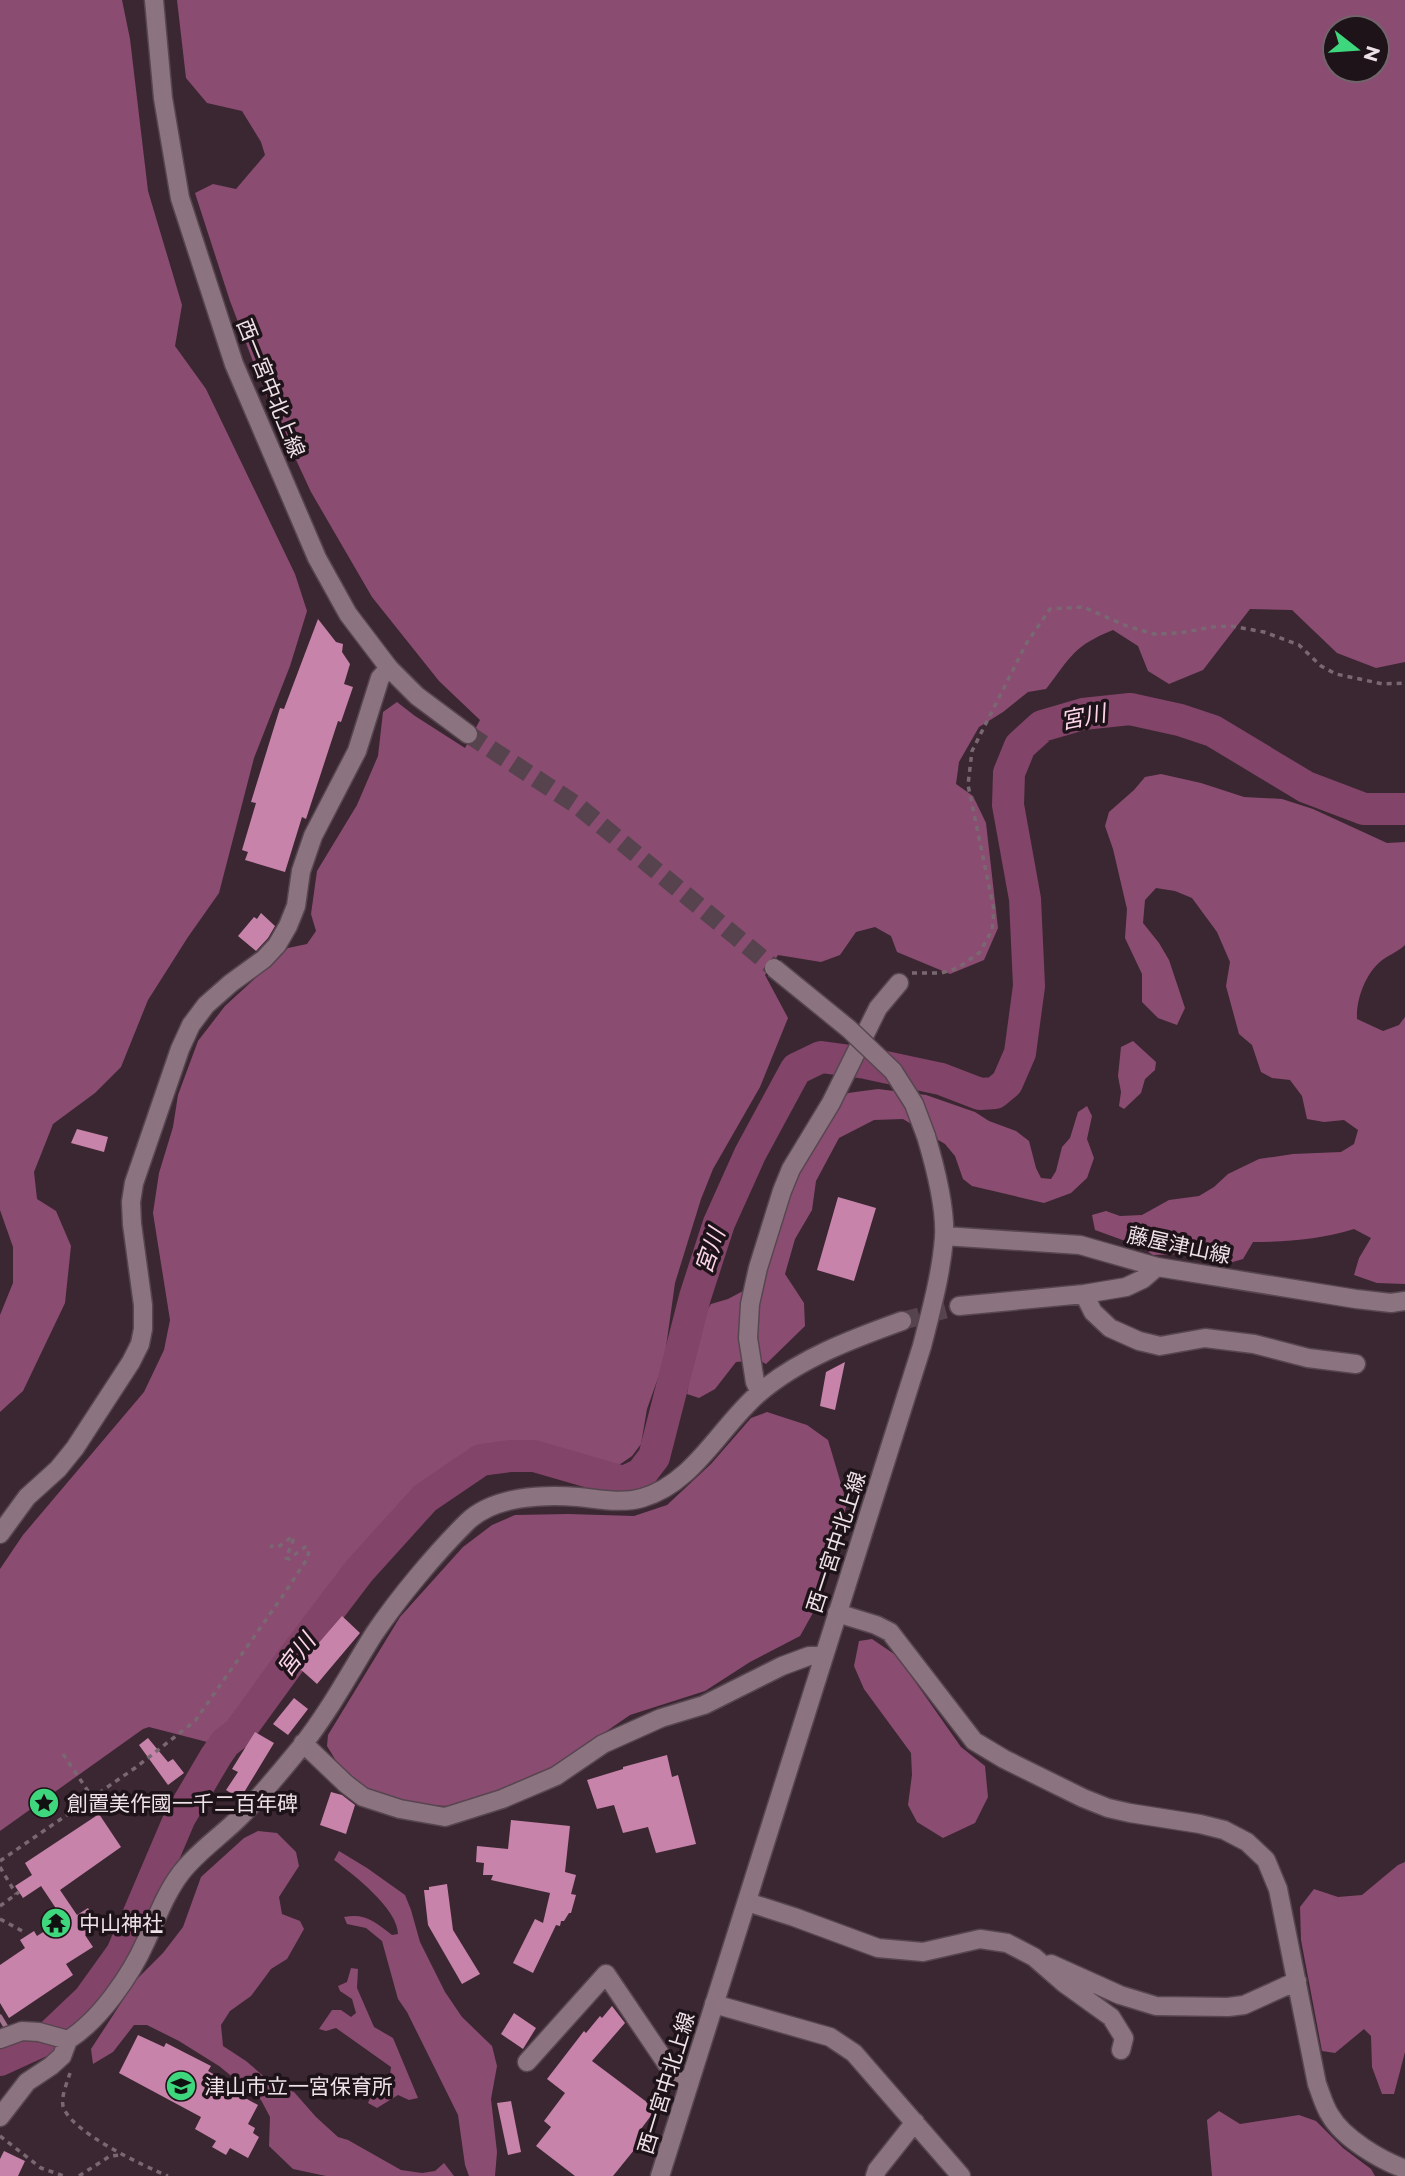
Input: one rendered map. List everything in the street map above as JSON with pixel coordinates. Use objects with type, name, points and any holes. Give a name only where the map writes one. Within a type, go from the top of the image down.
[{"type":"street","name":"西一宮中北上線","points":[[154,0],[163,98],[180,198],[234,364],[317,558],[348,614],[389,668],[417,696],[468,734]]},
{"type":"street","points":[[0,1534],[13,1513],[58,1469],[75,1448],[140,1344],[143,1305],[131,1202],[134,1182],[180,1049],[191,1025],[206,1005],[264,959],[277,946],[288,926],[296,906],[301,871],[313,836],[357,751],[380,678],[389,668]]},
{"type":"street","name":"西一宮中北上線","points":[[660,2176],[922,1346],[936,1289],[944,1236],[940,1194],[926,1136],[914,1104],[893,1071],[849,1029],[774,968]]},
{"type":"street","points":[[760,1392],[755,1382],[748,1338],[750,1304],[758,1268],[782,1191],[791,1169],[831,1103],[878,1008],[900,983]]},
{"type":"street","name":"藤屋津山線","points":[[944,1236],[1080,1245],[1157,1267],[1356,1299],[1391,1303],[1405,1301]]},
{"type":"street","points":[[960,1306],[1084,1294],[1126,1287],[1143,1279],[1157,1267]]},
{"type":"street","points":[[1084,1294],[1093,1312],[1110,1328],[1160,1346],[1205,1338],[1254,1344],[1308,1358],[1356,1364]]},
{"type":"street","points":[[0,2039],[22,2031],[39,2032],[64,2040],[84,2031],[131,1970],[146,1943],[164,1898],[180,1874],[256,1800],[303,1744],[385,1619],[469,1520],[493,1506],[512,1501],[550,1496],[619,1501],[642,1498],[653,1493],[690,1469],[741,1409],[760,1392],[823,1352],[902,1321]]},
{"type":"street","points":[[837,1613],[890,1632],[974,1741],[1004,1759],[1108,1808],[1224,1830],[1247,1842],[1266,1860],[1278,1889],[1318,2084],[1329,2114],[1344,2133],[1385,2161],[1405,2169]]},
{"type":"street","points":[[303,1744],[363,1797],[400,1809],[445,1817],[502,1799],[556,1776],[603,1744],[662,1718],[704,1705],[782,1666],[810,1656],[823,1656]]},
{"type":"street","points":[[747,1902],[878,1948],[923,1952],[980,1939],[1007,1943],[1120,1995],[1156,2006],[1244,2005],[1297,1981]]},
{"type":"street","points":[[1034,1957],[1065,1984],[1111,2017],[1124,2038],[1121,2050]]},
{"type":"street","points":[[527,2062],[606,1974],[675,2076],[689,2084]]},
{"type":"street","points":[[714,2004],[831,2037],[854,2053],[961,2176]]},
{"type":"street","points":[[0,2117],[27,2082],[62,2056],[64,2040]]},
{"type":"street","points":[[875,2176],[915,2122]]},
{"type":"path","points":[[900,983],[913,972],[941,973],[958,968],[980,952],[992,930],[994,910],[968,785],[972,751],[1026,644],[1049,609],[1083,607],[1127,626],[1154,634],[1231,626],[1264,632],[1300,645],[1321,666],[1336,674],[1383,684],[1405,682]]},
{"type":"path","points":[[0,1861],[135,1768],[195,1721],[307,1559],[309,1550],[305,1547],[289,1559],[286,1558],[294,1538],[292,1537],[278,1547],[270,1546]]},
{"type":"path","points":[[62,1754],[92,1797]]},
{"type":"path","points":[[0,1867],[18,1893],[0,1906]]},
{"type":"path","points":[[0,1919],[26,1933]]},
{"type":"path","points":[[74,2064],[65,2089],[63,2105],[72,2121],[122,2155],[168,2176]]},
{"type":"path","points":[[0,2136],[41,2168],[64,2176]]},
{"type":"path","points":[[79,2176],[110,2156],[122,2155]]},
{"type":"shaded area","points":[[0,0],[122,0],[130,39],[148,191],[182,305],[175,346],[206,389],[295,574],[307,611],[290,666],[254,758],[219,893],[148,1000],[121,1067],[95,1093],[53,1124],[34,1172],[37,1199],[56,1211],[71,1246],[65,1303],[23,1391],[0,1412],[0,1315],[13,1283],[13,1247],[0,1210]]},
{"type":"shaded area","points":[[177,0],[1405,0],[1405,662],[1376,668],[1337,653],[1292,610],[1250,609],[1203,670],[1169,684],[1148,671],[1138,646],[1113,630],[1081,647],[1046,689],[1028,692],[979,727],[959,762],[956,784],[973,796],[986,823],[998,928],[984,960],[950,974],[897,952],[891,936],[875,927],[856,932],[840,955],[821,962],[778,955],[765,975],[788,1018],[760,1087],[713,1169],[701,1199],[675,1283],[664,1361],[647,1409],[641,1444],[632,1456],[614,1467],[604,1468],[522,1445],[507,1444],[490,1450],[416,1495],[405,1506],[298,1640],[234,1728],[217,1742],[211,1743],[149,1727],[143,1729],[0,1831],[0,1569],[23,1535],[144,1392],[164,1350],[170,1320],[153,1213],[159,1173],[173,1127],[178,1095],[198,1041],[225,1006],[288,948],[307,944],[316,931],[311,914],[317,871],[357,805],[378,756],[383,712],[397,702],[465,748],[480,720],[439,681],[372,597],[311,492],[265,393],[230,301],[195,193],[213,184],[236,189],[265,155],[261,142],[242,111],[207,103],[186,78]]},
{"type":"shaded area","points":[[1161,774],[1244,797],[1282,799],[1313,809],[1387,843],[1405,842],[1405,945],[1381,961],[1370,973],[1360,996],[1357,1019],[1383,1031],[1399,1025],[1405,1017],[1405,1284],[1377,1283],[1354,1275],[1359,1258],[1371,1238],[1354,1229],[1304,1239],[1253,1242],[1243,1259],[1226,1264],[1182,1254],[1153,1255],[1139,1246],[1095,1230],[1092,1215],[1106,1211],[1120,1216],[1142,1215],[1169,1200],[1199,1196],[1228,1174],[1259,1159],[1341,1152],[1354,1144],[1358,1130],[1344,1120],[1324,1122],[1307,1119],[1302,1096],[1290,1080],[1272,1078],[1261,1072],[1252,1045],[1239,1034],[1226,986],[1230,962],[1217,932],[1192,898],[1175,891],[1156,888],[1145,900],[1143,923],[1169,960],[1185,1008],[1177,1025],[1158,1018],[1142,1002],[1142,974],[1125,938],[1127,909],[1105,826],[1109,812],[1145,777]]},
{"type":"shaded area","points":[[1133,1041],[1156,1062],[1155,1070],[1145,1079],[1141,1093],[1124,1109],[1119,1106],[1121,1047]]},
{"type":"shaded area","points":[[878,1089],[926,1095],[975,1112],[989,1121],[1016,1131],[1029,1141],[1041,1178],[1051,1179],[1056,1171],[1062,1147],[1070,1138],[1078,1112],[1087,1106],[1092,1116],[1087,1139],[1094,1158],[1087,1178],[1071,1193],[1044,1203],[972,1186],[963,1179],[955,1156],[945,1144],[903,1119],[874,1120],[839,1138],[816,1181],[812,1210],[795,1239],[785,1274],[804,1303],[805,1326],[766,1364],[759,1360],[736,1362],[715,1389],[699,1398],[687,1394],[698,1324],[711,1304],[728,1299],[760,1282],[787,1195],[805,1157],[836,1106],[848,1093]]},
{"type":"shaded area","points":[[767,1412],[807,1425],[828,1440],[847,1504],[814,1611],[800,1636],[750,1662],[705,1691],[630,1715],[559,1764],[480,1799],[450,1806],[420,1805],[364,1788],[341,1769],[327,1746],[328,1735],[400,1617],[463,1547],[492,1525],[515,1515],[634,1516],[667,1505],[711,1464],[751,1418]]},
{"type":"shaded area","points":[[872,1639],[897,1656],[961,1747],[985,1766],[988,1797],[975,1823],[943,1838],[917,1822],[908,1805],[912,1775],[911,1753],[864,1689],[854,1666],[859,1641]]},
{"type":"shaded area","points":[[258,1831],[277,1833],[296,1852],[299,1866],[279,1897],[282,1914],[300,1921],[304,1929],[287,1959],[271,1969],[251,1996],[230,2011],[221,2025],[223,2046],[246,2061],[275,2086],[294,2092],[338,2137],[401,2170],[422,2173],[435,2171],[444,2163],[454,2176],[326,2176],[293,2169],[269,2146],[270,2117],[261,2100],[219,2066],[147,2025],[134,2025],[113,2052],[93,2064],[91,2049],[136,1980],[163,1953],[183,1927],[201,1877],[244,1838]]},
{"type":"shaded area","points":[[339,1851],[405,1895],[420,1942],[445,1992],[462,2017],[492,2046],[497,2066],[491,2099],[497,2152],[495,2176],[469,2176],[458,2115],[398,1999],[382,1941],[366,1928],[347,1924],[344,1917],[358,1916],[375,1923],[392,1935],[398,1934],[396,1924],[383,1903],[334,1860]]},
{"type":"shaded area","points":[[1405,1862],[1405,2052],[1394,2094],[1382,2094],[1372,2067],[1371,2036],[1364,2029],[1335,2053],[1322,2051],[1301,1940],[1300,1907],[1314,1889],[1338,1897],[1362,1895]]},
{"type":"shaded area","points":[[351,1968],[358,1969],[357,1988],[374,2027],[393,2038],[418,2098],[409,2100],[398,2095],[377,2108],[368,2103],[376,2085],[390,2075],[391,2067],[336,2028],[326,2031],[319,2029],[332,2010],[341,2010],[351,2017],[356,2013],[352,1999],[340,1991],[338,1986],[347,1982]]},
{"type":"shaded area","points":[[1219,2111],[1240,2124],[1299,2115],[1316,2121],[1343,2148],[1371,2169],[1375,2176],[1212,2176],[1207,2120]]},
{"type":"building","points":[[318,619],[336,642],[343,644],[342,652],[350,664],[344,684],[353,687],[341,722],[338,721],[306,819],[302,817],[285,872],[245,860],[248,852],[242,850],[256,803],[251,802],[280,708],[284,709]]},
{"type":"building","points":[[261,913],[275,926],[256,951],[238,936],[254,917],[257,919]]},
{"type":"building","points":[[77,1129],[108,1137],[104,1152],[71,1143]]},
{"type":"building","points":[[838,1197],[876,1208],[854,1281],[817,1270]]},
{"type":"building","points":[[845,1362],[835,1410],[820,1406],[826,1372]]},
{"type":"building","points":[[342,1616],[360,1633],[317,1684],[298,1667]]},
{"type":"building","points":[[294,1698],[308,1709],[288,1735],[273,1724]]},
{"type":"building","points":[[255,1732],[274,1743],[240,1799],[226,1790],[238,1772],[232,1769]]},
{"type":"building","points":[[148,1738],[168,1762],[173,1759],[184,1773],[168,1785],[139,1745]]},
{"type":"building","points":[[667,1755],[672,1777],[678,1775],[696,1844],[656,1853],[648,1827],[623,1833],[614,1805],[597,1809],[587,1780]]},
{"type":"building","points":[[331,1792],[342,1795],[355,1805],[346,1834],[320,1825]]},
{"type":"building","points":[[99,1814],[121,1847],[60,1890],[77,1915],[88,1908],[99,1926],[85,1935],[93,1947],[66,1964],[73,1975],[9,2018],[0,2003],[0,1965],[25,1948],[20,1940],[34,1931],[37,1936],[63,1919],[41,1886],[23,1898],[15,1886],[32,1875],[25,1863]]},
{"type":"building","points":[[511,1820],[570,1826],[565,1872],[576,1875],[571,1894],[576,1895],[571,1913],[561,1921],[560,1926],[556,1925],[533,1973],[513,1963],[535,1919],[543,1923],[550,1893],[491,1880],[493,1875],[483,1875],[484,1863],[476,1862],[477,1846],[508,1849]]},
{"type":"building","points":[[447,1884],[453,1930],[480,1974],[462,1984],[428,1925],[424,1890]]},
{"type":"building","points":[[612,2006],[625,2023],[592,2061],[656,2109],[641,2129],[647,2134],[613,2176],[575,2176],[536,2146],[551,2127],[544,2121],[565,2093],[547,2079],[584,2031],[586,2033]]},
{"type":"building","points":[[514,2013],[536,2028],[523,2049],[501,2034]]},
{"type":"building","points":[[138,2035],[164,2047],[166,2043],[211,2066],[208,2071],[238,2088],[236,2093],[258,2105],[248,2124],[255,2128],[253,2133],[259,2137],[248,2158],[230,2148],[226,2155],[212,2147],[216,2141],[195,2129],[201,2117],[119,2073]]},
{"type":"building","points":[[511,2101],[521,2152],[508,2155],[497,2103]]},
{"type":"building","points":[[4,2151],[25,2161],[18,2176],[0,2176],[0,2159]]},
{"type":"waterway","name":"宮川","points":[[0,2060],[48,2038],[89,1999],[122,1953],[180,1817],[216,1756],[225,1743],[239,1732],[359,1571],[425,1498],[481,1460],[510,1456],[534,1456],[624,1482],[641,1474],[654,1457],[695,1297],[719,1223],[750,1154],[796,1069],[821,1057],[866,1063],[941,1079],[980,1094],[995,1093],[1007,1083],[1020,1053],[1029,986],[1025,899],[1008,805],[1009,773],[1020,746],[1042,726],[1083,714],[1130,709],[1180,720],[1213,731],[1306,787],[1364,809],[1405,809]]},
{"type":"waterway","points":[[0,2017],[6,2027]]},
{"type":"tunnel","points":[[468,734],[578,806],[774,968]]},
{"type":"tunnel","points":[[902,1321],[959,1306]]},
{"type":"place","name":"創置美作國一千二百年碑","points":[[44,1803]]},
{"type":"place","name":"中山神社","points":[[56,1923]]},
{"type":"place","name":"津山市立一宮保育所","points":[[181,2086]]}]
